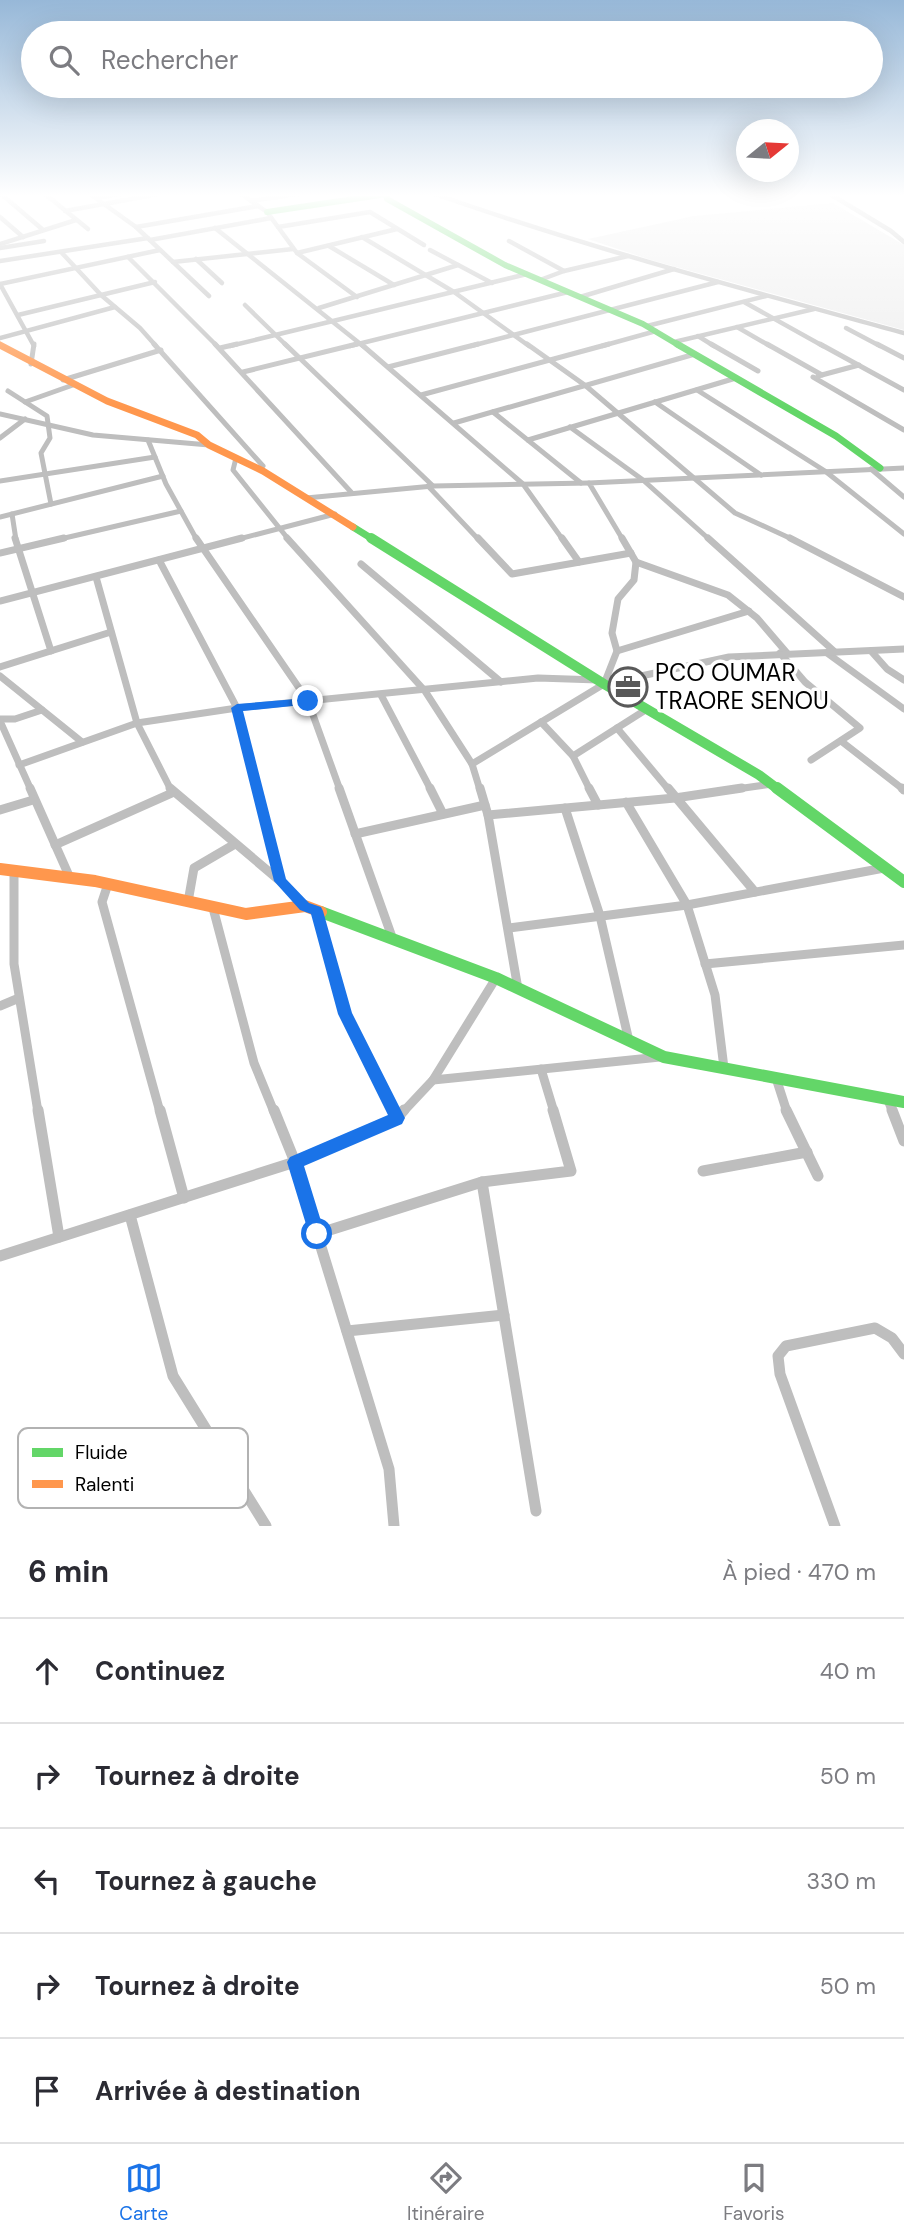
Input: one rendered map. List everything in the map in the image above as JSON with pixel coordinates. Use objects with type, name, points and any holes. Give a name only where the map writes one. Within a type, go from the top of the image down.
[{"type":"street","points":[[73,265],[161,350],[263,468],[306,498],[601,682],[772,784],[904,882]]},
{"type":"street","points":[[32,364],[34,344],[0,284],[88,265]]},
{"type":"street","points":[[137,265],[243,372],[351,492]]},
{"type":"street","points":[[176,265],[209,296]]},
{"type":"street","points":[[202,265],[222,284]]},
{"type":"street","points":[[263,265],[334,320],[523,484],[579,562]]},
{"type":"street","points":[[314,265],[356,297]]},
{"type":"street","points":[[361,265],[394,285]]},
{"type":"street","points":[[410,265],[454,292],[586,386],[735,513],[818,551],[904,597]]},
{"type":"street","points":[[319,308],[457,265]]},
{"type":"street","points":[[458,265],[492,283]]},
{"type":"street","points":[[511,265],[651,329],[836,436],[876,469],[904,497]]},
{"type":"street","points":[[553,265],[564,271]]},
{"type":"street","points":[[540,280],[589,265]]},
{"type":"street","points":[[661,265],[904,333]]},
{"type":"street","points":[[580,297],[674,269]]},
{"type":"street","points":[[219,348],[527,274]]},
{"type":"street","points":[[388,367],[719,281]]},
{"type":"street","points":[[18,315],[155,282]]},
{"type":"street","points":[[243,372],[568,292]]},
{"type":"street","points":[[421,395],[769,295]]},
{"type":"street","points":[[744,302],[904,390]]},
{"type":"street","points":[[245,305],[430,486],[512,574],[631,553]]},
{"type":"street","points":[[0,338],[115,307]]},
{"type":"street","points":[[674,342],[817,308]]},
{"type":"street","points":[[737,327],[822,375]]},
{"type":"street","points":[[846,328],[904,358]]},
{"type":"street","points":[[698,336],[758,371]]},
{"type":"street","points":[[0,345],[68,383],[107,401],[197,435],[209,445],[263,468]]},
{"type":"street","points":[[25,402],[68,383],[161,350]]},
{"type":"street","points":[[454,423],[695,354]]},
{"type":"street","points":[[859,365],[813,377],[904,430]]},
{"type":"street","points":[[528,440],[736,378]]},
{"type":"street","points":[[697,390],[825,471],[904,534]]},
{"type":"street","points":[[8,391],[47,416],[50,438],[41,453],[51,504]]},
{"type":"street","points":[[655,402],[761,475]]},
{"type":"street","points":[[472,764],[601,682],[617,651],[612,633],[618,599],[634,580],[636,562],[585,483],[493,412]]},
{"type":"street","points":[[0,414],[93,435],[209,445]]},
{"type":"street","points":[[0,438],[25,419]]},
{"type":"street","points":[[570,427],[643,480],[831,652],[904,709]]},
{"type":"street","points":[[148,440],[163,476],[202,549],[308,701],[392,937]]},
{"type":"street","points":[[0,481],[155,457]]},
{"type":"street","points":[[236,458],[233,470],[279,529],[425,691],[472,764],[487,810],[518,989]]},
{"type":"street","points":[[306,498],[430,486],[585,483],[904,468]]},
{"type":"street","points":[[0,517],[163,476]]},
{"type":"street","points":[[0,553],[181,511]]},
{"type":"street","points":[[12,514],[17,550],[51,651]]},
{"type":"street","points":[[0,601],[335,514]]},
{"type":"street","points":[[159,560],[237,708],[280,881]]},
{"type":"street","points":[[636,562],[727,595],[749,611],[805,682],[860,728],[811,760]]},
{"type":"street","points":[[361,564],[501,682]]},
{"type":"street","points":[[96,577],[137,723],[172,793],[280,881],[304,906],[496,978],[663,1057],[904,1102]]},
{"type":"street","points":[[617,651],[749,611]]},
{"type":"street","points":[[0,667],[111,632]]},
{"type":"street","points":[[19,765],[137,723],[237,708],[538,678],[601,682],[729,657],[904,649]]},
{"type":"street","points":[[871,652],[887,669],[904,680]]},
{"type":"street","points":[[0,676],[82,743]]},
{"type":"street","points":[[381,695],[443,814]]},
{"type":"street","points":[[573,756],[647,709]]},
{"type":"street","points":[[42,710],[15,719],[0,720],[33,800],[70,878]]},
{"type":"street","points":[[541,722],[573,756],[597,805]]},
{"type":"street","points":[[617,728],[755,892]]},
{"type":"street","points":[[841,741],[904,790]]},
{"type":"street","points":[[355,834],[443,814],[565,808],[675,798],[772,784]]},
{"type":"street","points":[[55,845],[172,793]]},
{"type":"street","points":[[0,810],[33,800]]},
{"type":"street","points":[[626,802],[687,905],[715,995],[724,1068]]},
{"type":"street","points":[[565,808],[600,916],[629,1041]]},
{"type":"street","points":[[188,902],[194,868],[234,844]]},
{"type":"street","points":[[509,928],[687,905],[884,867]]},
{"type":"street","points":[[0,869],[108,884],[246,914],[304,906]]},
{"type":"street","points":[[14,870],[14,964],[59,1237]]},
{"type":"street","points":[[108,884],[102,901],[184,1198]]},
{"type":"street","points":[[213,908],[254,1063],[295,1162],[389,1469],[394,1526]]},
{"type":"street","points":[[317,911],[345,1014],[397,1118]]},
{"type":"street","points":[[705,964],[904,946]]},
{"type":"street","points":[[0,1256],[295,1162],[397,1118],[433,1080],[496,978]]},
{"type":"street","points":[[0,1006],[19,998]]},
{"type":"street","points":[[433,1080],[663,1057]]},
{"type":"street","points":[[317,1234],[482,1182],[571,1171],[541,1069]]},
{"type":"street","points":[[776,1078],[786,1110],[818,1176]]},
{"type":"street","points":[[887,1098],[904,1141]]},
{"type":"street","points":[[703,1171],[807,1152]]},
{"type":"street","points":[[482,1182],[536,1511]]},
{"type":"street","points":[[130,1215],[173,1376],[205,1428]]},
{"type":"street","points":[[347,1331],[504,1315]]},
{"type":"street","points":[[835,1526],[780,1374],[778,1356],[786,1346],[875,1328],[886,1331],[904,1354]]},
{"type":"street","points":[[248,1497],[266,1526]]},
{"type":"shaded area","points":[[670,265],[904,265],[904,330]]},
{"type":"traffic: fast","points":[[505,265],[643,324],[836,436],[880,468]]},
{"type":"traffic: fast","points":[[353,527],[604,684],[759,775],[904,882]]},
{"type":"traffic: fast","points":[[321,912],[496,978],[664,1057],[904,1102]]},
{"type":"traffic: slow","points":[[0,345],[107,401],[197,435],[209,445],[263,471],[353,527]]},
{"type":"traffic: slow","points":[[0,869],[95,881],[246,914],[305,906],[321,912]]},
{"type":"place","name":"PCO OUMAR TRAORE SENOU","points":[[628,687]]},
{"type":"route","points":[[308,701],[237,708],[280,881],[304,906],[317,911],[345,1014],[397,1118],[295,1162],[317,1234]]}]
